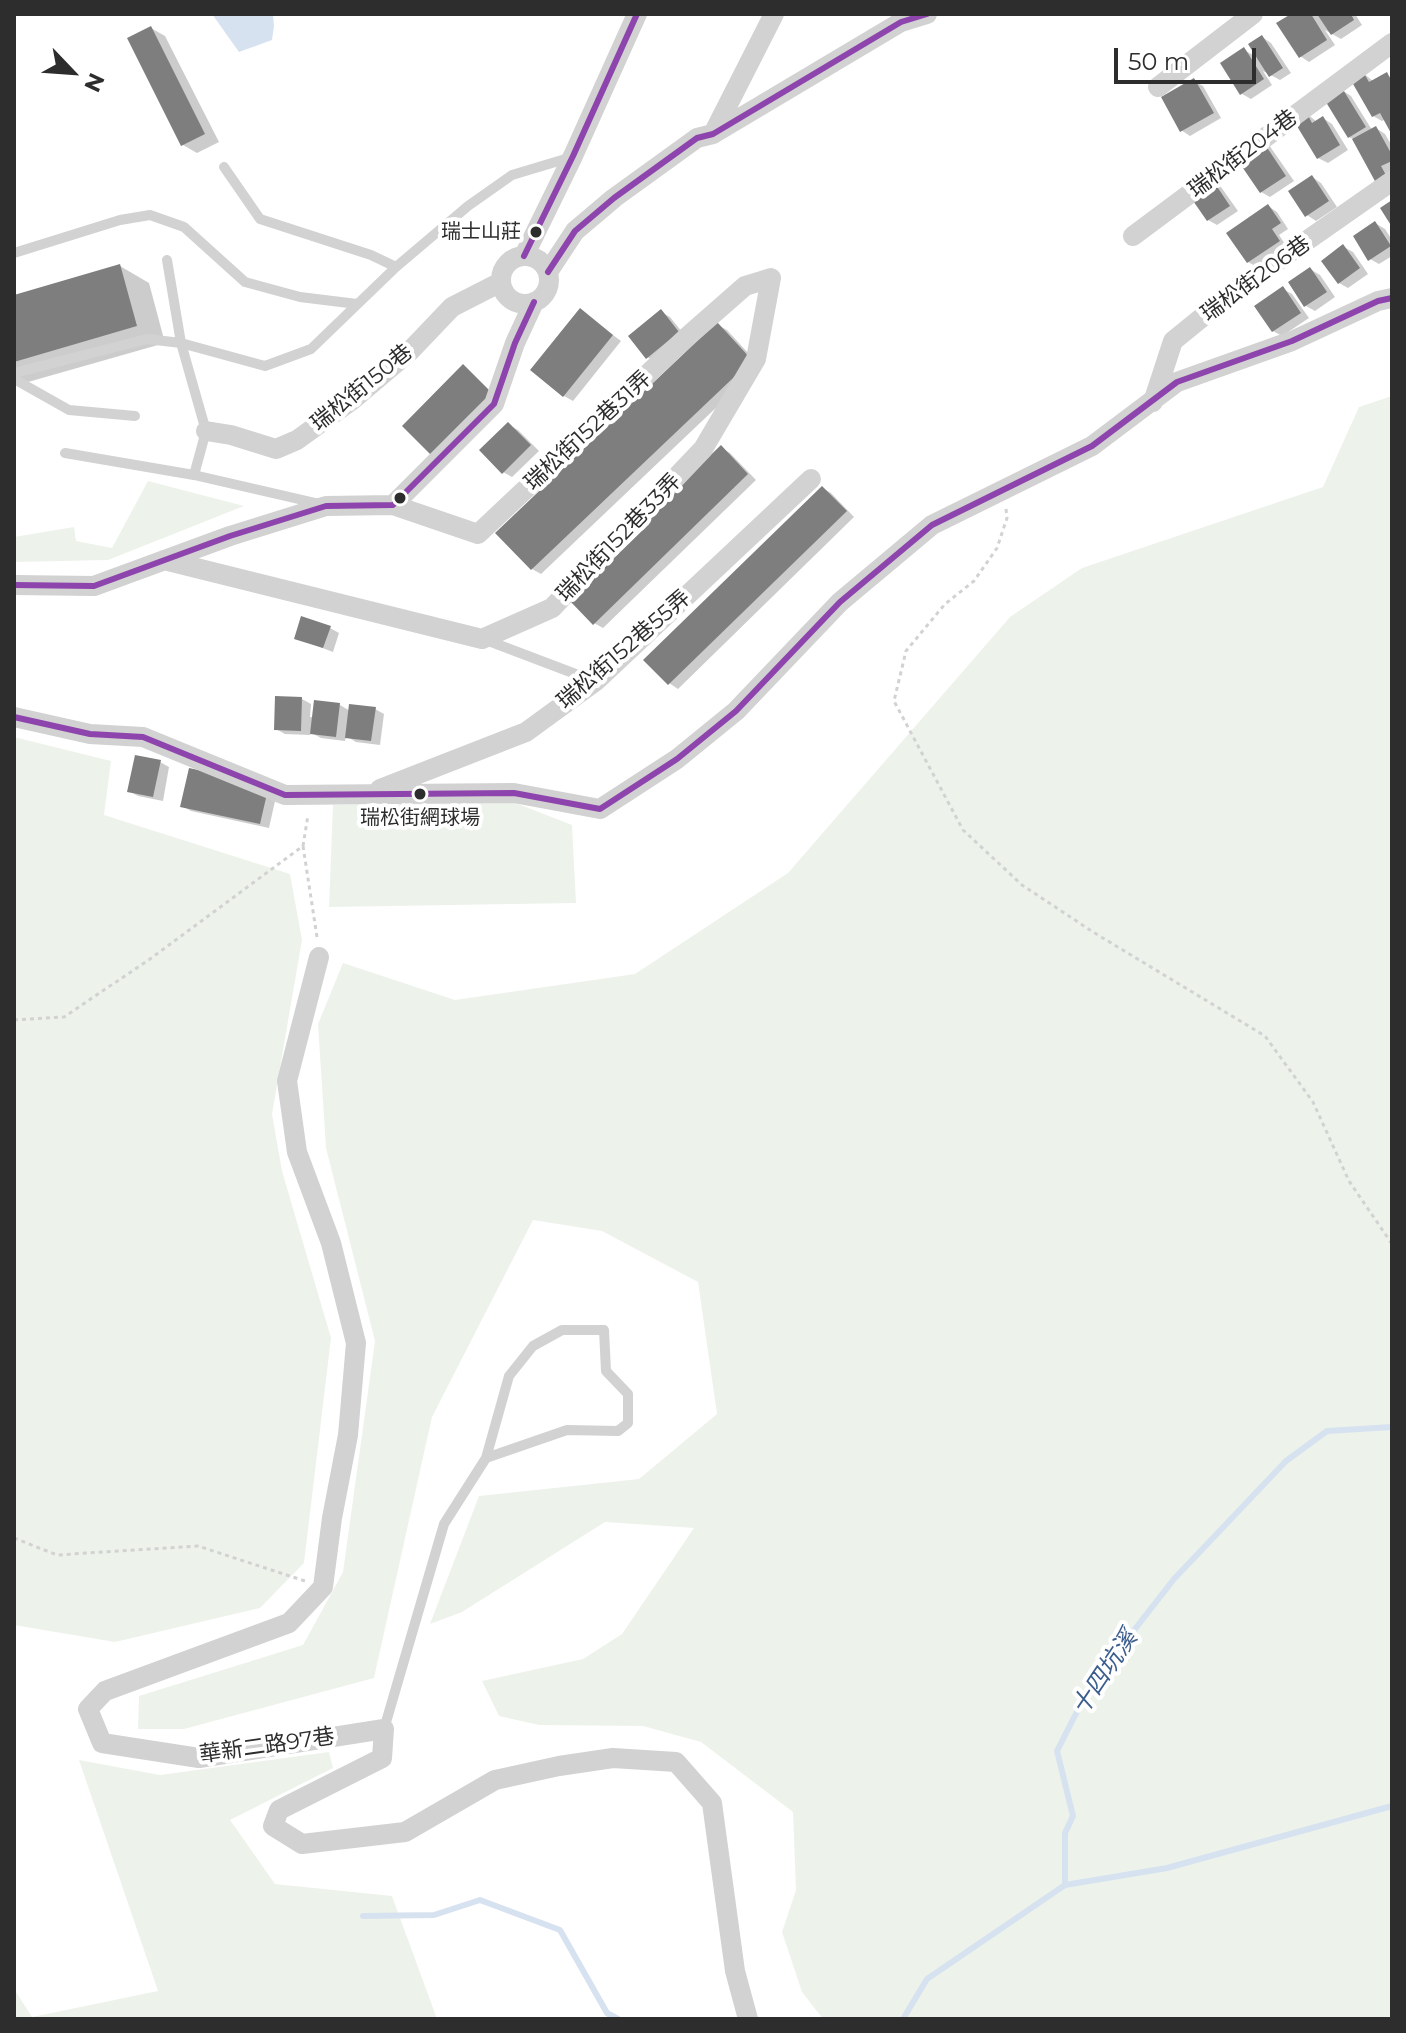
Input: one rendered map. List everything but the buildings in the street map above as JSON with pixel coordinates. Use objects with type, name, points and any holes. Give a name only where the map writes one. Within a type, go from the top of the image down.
[{"type":"street","points":[[524,256],[637,14]]},
{"type":"street","points":[[713,134],[774,14]]},
{"type":"street","points":[[548,272],[575,231],[614,198],[697,138],[713,134],[901,22],[927,14]]},
{"type":"street","points":[[1158,87],[1253,14]]},
{"type":"street","name":"瑞松街204巷","points":[[1133,236],[1392,43]]},
{"type":"street","name":"瑞松街206巷","points":[[1153,402],[1173,341],[1232,293],[1392,181]]},
{"type":"street","points":[[524,256],[539,260],[548,272],[545,293],[527,304],[507,296],[501,282],[505,267],[524,256]]},
{"type":"street","name":"瑞松街152巷31弄","points":[[393,505],[478,534],[745,286],[771,278]]},
{"type":"street","name":"瑞松街152巷33弄","points":[[482,639],[552,608],[703,449],[756,359],[771,278]]},
{"type":"street","name":"瑞松街150巷","points":[[206,431],[276,449],[297,440],[351,401],[410,351],[452,307],[501,282]]},
{"type":"street","points":[[14,717],[90,734],[143,737],[285,795],[514,793],[600,809],[677,759],[736,711],[840,602],[932,525],[1092,446],[1177,382],[1292,341],[1378,301],[1392,298]]},
{"type":"street","points":[[14,585],[94,586],[230,536],[326,506],[393,505],[494,404],[515,343],[534,302]]},
{"type":"street","name":"瑞松街152巷55弄","points":[[365,795],[526,732],[596,681],[811,479]]},
{"type":"street","points":[[164,560],[482,639]]},
{"type":"street","points":[[319,957],[287,1081],[297,1152],[331,1243],[356,1343],[348,1435],[323,1587]]},
{"type":"street","name":"華新二路97巷","points":[[323,1587],[289,1623],[105,1691],[88,1709],[102,1743],[199,1758],[384,1729],[382,1758],[279,1810],[273,1826],[302,1844],[405,1832],[495,1780],[613,1758],[676,1762],[712,1803],[735,1971],[748,2019]]},
{"type":"lane","points":[[14,373],[147,339],[181,343],[265,366],[311,349],[396,267],[468,206],[512,175],[573,156]]},
{"type":"lane","points":[[224,167],[260,219],[371,255],[396,267]]},
{"type":"lane","points":[[14,253],[120,220],[150,215],[184,227],[245,282],[300,297],[357,304]]},
{"type":"lane","points":[[167,260],[181,343],[206,431],[194,475]]},
{"type":"lane","points":[[14,379],[69,410],[135,416]]},
{"type":"lane","points":[[65,453],[194,475],[326,506]]},
{"type":"lane","points":[[482,639],[596,681]]},
{"type":"lane","points":[[384,1729],[444,1524],[486,1458],[509,1376],[533,1346],[562,1330],[604,1330],[606,1371],[628,1394],[628,1423],[618,1431],[567,1430],[486,1458]]},
{"type":"path","points":[[1004,490],[1007,518],[997,548],[974,581],[945,604],[906,651],[894,701],[963,830],[1022,885],[1093,932],[1265,1036],[1313,1102],[1349,1181],[1392,1244]]},
{"type":"path","points":[[311,795],[303,846],[319,957]]},
{"type":"path","points":[[14,1020],[64,1017],[150,959],[303,846]]},
{"type":"path","points":[[14,1538],[57,1555],[198,1546],[323,1587]]},
{"type":"shaded area","points":[[1392,396],[1392,2019],[823,2019],[802,1992],[782,1932],[796,1890],[793,1812],[701,1742],[643,1726],[539,1725],[499,1716],[482,1681],[583,1659],[622,1634],[694,1528],[605,1522],[462,1612],[430,1624],[479,1496],[639,1479],[717,1414],[698,1282],[602,1231],[533,1220],[432,1417],[374,1678],[184,1729],[138,1729],[139,1696],[303,1645],[343,1572],[375,1341],[326,1148],[318,1024],[343,963],[455,1000],[635,974],[788,873],[1010,617],[1082,568],[1323,487],[1359,407]]},
{"type":"shaded area","points":[[148,481],[244,506],[108,560],[14,562],[14,537],[74,527],[76,541],[112,548]]},
{"type":"shaded area","points":[[14,737],[111,761],[104,815],[290,874],[302,940],[272,1114],[282,1171],[331,1338],[304,1563],[260,1608],[115,1642],[14,1625]]},
{"type":"shaded area","points":[[513,802],[572,825],[576,903],[329,907],[333,805]]},
{"type":"shaded area","points":[[329,1752],[333,1768],[230,1820],[275,1884],[392,1896],[437,2019],[14,2019],[14,1989],[32,2017],[158,1991],[79,1760],[160,1775]]},
{"type":"water","points":[[212,14],[273,14],[272,40],[239,52]]},
{"type":"waterway","name":"十四坑溪","points":[[1065,1885],[1065,1833],[1073,1816],[1057,1751],[1089,1688],[1174,1579],[1286,1461],[1327,1431],[1392,1427]]},
{"type":"waterway","points":[[903,2019],[927,1979],[1065,1885],[1167,1868],[1392,1806]]},
{"type":"waterway","name":"十四坑溪","points":[[363,1916],[434,1915],[480,1900],[560,1930],[607,2013],[618,2019]]},
{"type":"transit line","points":[[524,256],[637,14]]},
{"type":"transit line","points":[[548,272],[575,231],[614,198],[697,138],[713,134],[901,22],[927,14]]},
{"type":"transit line","points":[[14,717],[90,734],[143,737],[285,795],[514,793],[600,809],[677,759],[736,711],[840,602],[932,525],[1092,446],[1177,382],[1292,341],[1378,301],[1392,298]]},
{"type":"transit line","points":[[14,585],[94,586],[230,536],[326,506],[393,505],[494,404],[515,343],[534,302]]},
{"type":"place","name":"瑞士山莊","points":[[536,232]]},
{"type":"place","name":"瑞松街網球場","points":[[420,794]]}]
